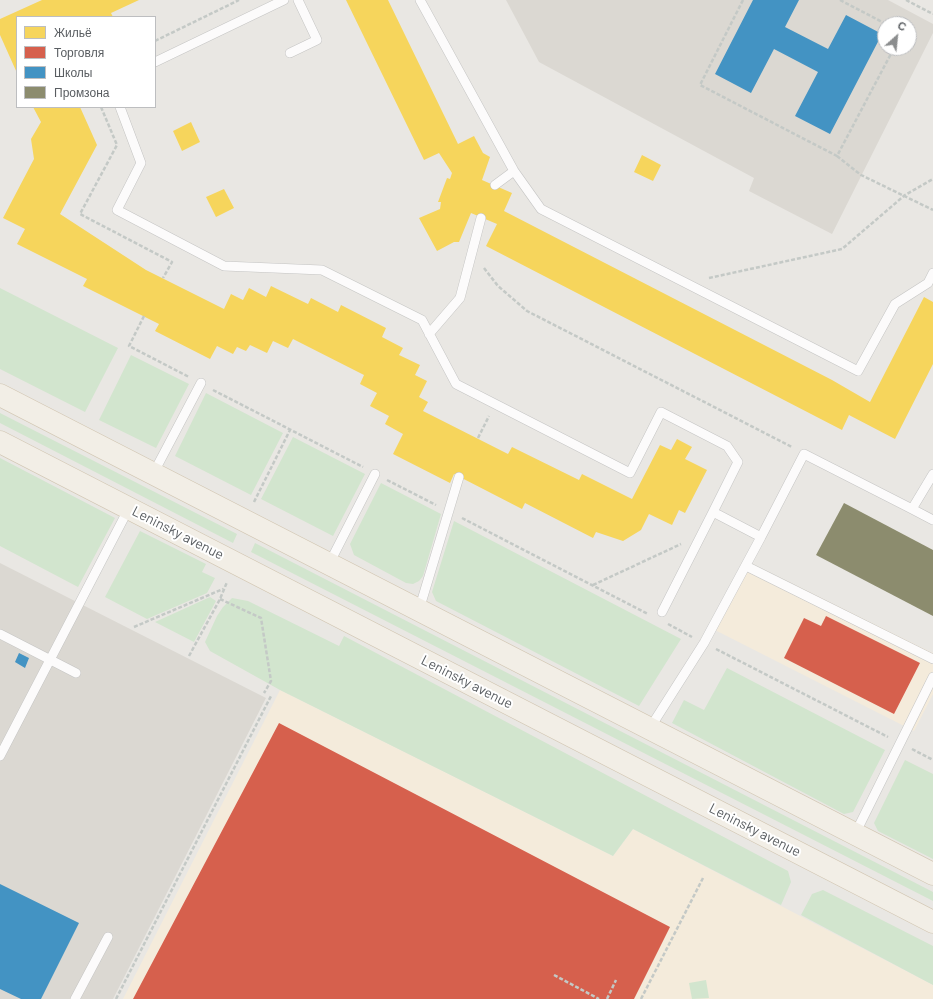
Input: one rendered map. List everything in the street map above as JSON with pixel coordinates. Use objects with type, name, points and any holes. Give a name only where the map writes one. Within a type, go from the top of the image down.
[{"type":"main road","points":[[0,395],[85,432],[153,474],[933,874]]},
{"type":"main road","name":"Leninsky avenue","points":[[0,442],[933,922]]},
{"type":"lane","points":[[156,62],[284,0]]},
{"type":"lane","points":[[290,53],[317,40],[298,0]]},
{"type":"lane","points":[[420,0],[514,171],[541,209],[858,371],[895,304],[928,283],[933,273]]},
{"type":"lane","points":[[120,108],[141,163],[117,210],[224,266],[322,270],[422,320],[456,384],[494,405],[630,473],[661,412],[727,446],[738,462],[660,617]]},
{"type":"lane","points":[[495,185],[514,171]]},
{"type":"lane","points":[[429,334],[460,298],[481,218]]},
{"type":"lane","points":[[153,474],[201,383]]},
{"type":"lane","points":[[650,728],[704,643],[804,454],[933,520]]},
{"type":"lane","points":[[329,564],[375,474]]},
{"type":"lane","points":[[912,509],[933,474]]},
{"type":"lane","points":[[419,610],[459,477]]},
{"type":"lane","points":[[0,756],[129,508]]},
{"type":"lane","points":[[713,512],[760,536]]},
{"type":"lane","points":[[746,566],[933,659]]},
{"type":"lane","points":[[0,634],[76,673]]},
{"type":"lane","points":[[855,834],[933,677]]},
{"type":"lane","points":[[75,999],[108,937]]},
{"type":"path","points":[[156,41],[238,0]]},
{"type":"path","points":[[743,0],[700,85],[837,156],[861,175],[933,210]]},
{"type":"path","points":[[840,0],[877,19]]},
{"type":"path","points":[[906,0],[933,14]]},
{"type":"path","points":[[837,156],[890,56]]},
{"type":"path","points":[[101,108],[117,145],[80,214],[172,262],[163,278]]},
{"type":"path","points":[[687,283],[842,248],[905,196],[933,179]]},
{"type":"path","points":[[472,253],[498,286],[527,311],[804,454]]},
{"type":"path","points":[[144,316],[129,346],[592,585],[660,617],[704,643],[933,760]]},
{"type":"path","points":[[478,438],[494,405]]},
{"type":"path","points":[[254,502],[290,430]]},
{"type":"path","points":[[592,585],[683,543],[695,548]]},
{"type":"path","points":[[189,656],[220,599],[227,581]]},
{"type":"path","points":[[134,627],[223,589]]},
{"type":"path","points":[[220,599],[261,618],[271,681],[264,693]]},
{"type":"path","points":[[116,999],[271,696]]},
{"type":"path","points":[[641,999],[703,878]]},
{"type":"path","points":[[554,975],[599,999]]},
{"type":"path","points":[[607,999],[616,980]]},
{"type":"shaded area","points":[[506,0],[888,0],[933,24],[933,33],[832,234],[749,191],[754,178],[539,62]]},
{"type":"shaded area","points":[[745,560],[933,653],[933,694],[914,731],[709,627]]},
{"type":"shaded area","points":[[0,563],[266,698],[113,999],[0,999]]},
{"type":"shaded area","points":[[280,690],[613,856],[633,829],[933,985],[933,999],[123,999]]},
{"type":"green space","points":[[0,288],[118,348],[85,412],[0,369]]},
{"type":"green space","points":[[131,355],[189,384],[156,448],[99,420]]},
{"type":"green space","points":[[206,393],[283,433],[251,495],[175,456]]},
{"type":"green space","points":[[0,413],[237,534],[233,543],[0,423]]},
{"type":"green space","points":[[293,437],[365,474],[333,536],[261,499]]},
{"type":"green space","points":[[0,458],[115,518],[78,587],[0,546]]},
{"type":"green space","points":[[381,483],[441,514],[423,576],[419,581],[413,584],[406,583],[354,555],[350,544]]},
{"type":"green space","points":[[454,521],[681,639],[639,706],[436,601],[432,592]]},
{"type":"green space","points":[[140,531],[206,564],[202,572],[215,578],[207,593],[147,619],[105,597]]},
{"type":"green space","points":[[255,543],[933,892],[933,901],[251,552]]},
{"type":"green space","points":[[210,597],[216,601],[194,642],[155,622]]},
{"type":"green space","points":[[232,598],[248,601],[339,646],[344,636],[788,871],[791,882],[781,905],[633,829],[613,856],[280,690],[210,651],[205,642],[217,616]]},
{"type":"green space","points":[[727,668],[885,750],[853,812],[844,814],[672,723],[684,700],[704,710]]},
{"type":"green space","points":[[905,760],[933,774],[933,859],[878,831],[874,823]]},
{"type":"green space","points":[[823,890],[933,946],[933,985],[801,915],[812,894]]},
{"type":"green space","points":[[706,980],[709,998],[692,999],[689,983]]},
{"type":"building: Жильё","points":[[42,0],[139,0],[111,13],[112,16],[16,16],[16,71],[0,35],[0,19]]},
{"type":"building: Жильё","points":[[346,0],[388,0],[458,144],[474,136],[483,153],[490,157],[482,180],[512,193],[504,211],[832,380],[870,402],[924,297],[933,302],[933,364],[895,439],[849,415],[842,430],[486,246],[497,224],[471,213],[459,242],[454,242],[437,251],[419,218],[440,209],[441,202],[438,202],[447,178],[450,179],[452,173],[439,153],[424,160]]},
{"type":"building: Жильё","points":[[34,108],[80,108],[97,145],[60,214],[146,270],[224,309],[231,294],[243,300],[249,288],[266,297],[271,286],[308,304],[311,298],[338,312],[341,305],[386,328],[382,337],[403,348],[399,355],[420,365],[415,375],[427,381],[419,397],[428,402],[423,411],[508,454],[512,447],[579,480],[582,474],[632,499],[660,445],[671,450],[677,439],[692,447],[685,459],[707,470],[685,513],[679,510],[672,525],[649,514],[641,530],[623,541],[596,532],[593,538],[525,503],[522,509],[454,474],[450,483],[393,454],[403,434],[385,424],[389,416],[370,406],[377,393],[360,384],[364,375],[293,339],[288,348],[273,341],[267,353],[250,345],[246,351],[237,347],[233,354],[217,346],[210,359],[155,331],[159,324],[83,286],[87,279],[17,244],[25,229],[3,218],[34,159],[31,139],[41,122]]},
{"type":"building: Жильё","points":[[191,122],[200,142],[182,151],[173,131]]},
{"type":"building: Жильё","points":[[642,155],[661,165],[653,181],[634,172]]},
{"type":"building: Жильё","points":[[224,189],[234,208],[216,217],[206,197]]},
{"type":"building: Торговля","points":[[826,616],[920,663],[894,714],[784,658],[804,618],[821,626]]},
{"type":"building: Торговля","points":[[279,723],[670,927],[634,999],[133,999]]},
{"type":"building: Школы","points":[[753,0],[799,0],[785,27],[828,49],[846,15],[877,31],[877,44],[830,134],[795,116],[818,72],[774,49],[751,93],[715,74]]},
{"type":"building: Школы","points":[[19,653],[29,658],[25,668],[15,662]]},
{"type":"building: Школы","points":[[0,884],[79,923],[41,999],[21,999],[0,989]]},
{"type":"building: Промзона","points":[[844,503],[933,550],[933,616],[816,555]]}]
